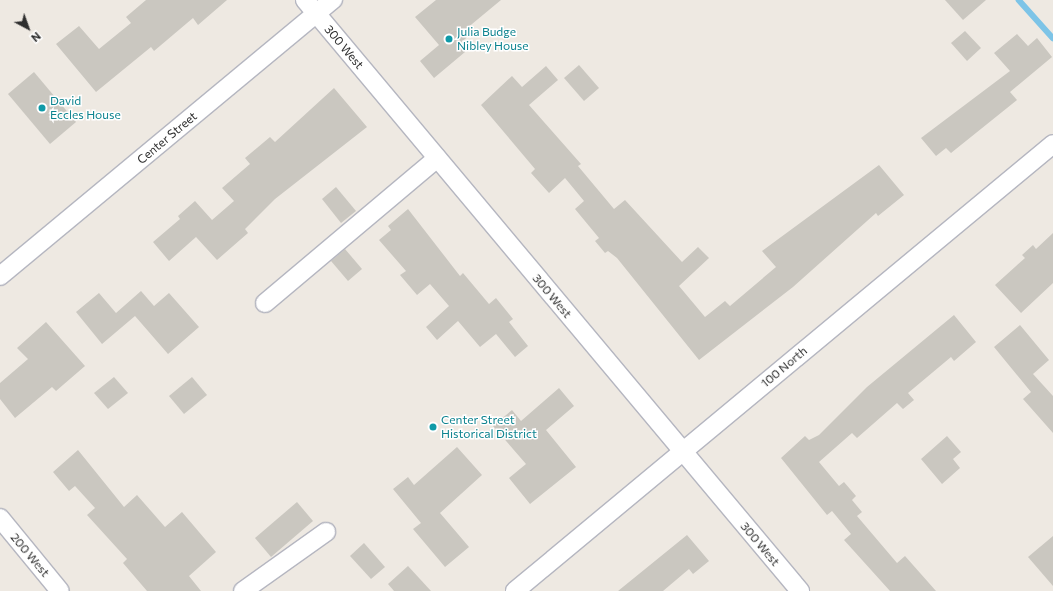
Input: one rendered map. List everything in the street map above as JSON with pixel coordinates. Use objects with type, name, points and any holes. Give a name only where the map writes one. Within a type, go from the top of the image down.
[{"type":"street","name":"300 West","points":[[305,0],[800,591]]},
{"type":"street","name":"Center Street","points":[[0,276],[333,0]]},
{"type":"street","name":"100 North","points":[[516,591],[1053,144]]},
{"type":"street","points":[[265,303],[437,158]]},
{"type":"street","name":"200 West","points":[[0,518],[60,591]]},
{"type":"street","points":[[243,591],[326,532]]},
{"type":"building","points":[[146,0],[227,0],[198,25],[193,18],[154,51],[151,47],[96,92],[56,44],[79,26],[99,49],[131,23],[126,17]]},
{"type":"building","name":"Julia Budge Nibley House","points":[[436,0],[501,0],[466,29],[471,34],[459,44],[465,52],[434,78],[420,61],[439,45],[415,17]]},
{"type":"building","points":[[945,0],[986,0],[963,20]]},
{"type":"building","points":[[965,31],[981,48],[967,61],[951,43]]},
{"type":"building","points":[[1017,34],[1028,46],[1037,38],[1052,57],[1010,92],[1017,100],[951,153],[946,148],[936,156],[921,138],[1010,71],[994,53]]},
{"type":"building","points":[[579,65],[599,88],[584,101],[564,78]]},
{"type":"building","points":[[546,66],[558,80],[529,105],[581,164],[578,166],[614,209],[625,200],[682,262],[698,247],[709,258],[679,286],[705,317],[725,301],[730,306],[776,267],[762,251],[879,165],[904,195],[878,216],[876,213],[793,287],[699,360],[617,258],[608,251],[605,253],[595,241],[599,238],[575,209],[584,201],[565,178],[549,193],[531,173],[535,169],[481,105],[512,76],[522,87]]},
{"type":"building","name":"David Eccles House","points":[[34,72],[76,122],[50,144],[8,94]]},
{"type":"building","points":[[334,88],[367,127],[275,199],[245,229],[248,233],[217,260],[196,237],[169,261],[153,242],[180,219],[178,216],[195,201],[212,220],[234,201],[222,188],[250,164],[245,158],[270,137],[275,142]]},
{"type":"building","points":[[336,187],[356,211],[341,223],[322,199]]},
{"type":"building","points":[[408,209],[460,276],[463,273],[489,304],[496,298],[513,319],[509,322],[528,346],[515,357],[496,334],[480,347],[458,321],[437,340],[426,327],[449,306],[430,284],[417,295],[400,275],[406,271],[379,240],[391,230],[388,226]]},
{"type":"building","points":[[1053,233],[1053,283],[1021,313],[995,285],[1025,258],[1022,255],[1033,245],[1036,249]]},
{"type":"building","points":[[345,249],[362,269],[348,281],[331,261]]},
{"type":"building","points":[[141,291],[154,306],[169,293],[199,327],[168,354],[135,316],[102,344],[76,312],[99,293],[116,313]]},
{"type":"building","points":[[954,315],[976,342],[954,361],[951,357],[908,393],[914,400],[903,409],[897,403],[857,438],[852,433],[819,462],[839,486],[844,482],[856,496],[852,500],[862,512],[857,516],[897,563],[905,556],[936,591],[890,591],[844,540],[851,534],[832,511],[827,515],[781,458],[805,436],[809,440],[819,435],[867,387]]},
{"type":"building","points":[[46,322],[85,366],[56,391],[52,387],[15,418],[0,399],[0,383],[28,359],[17,348]]},
{"type":"building","points":[[1020,325],[1049,360],[1033,374],[1053,396],[1053,433],[1023,399],[1031,392],[994,347]]},
{"type":"building","points":[[114,377],[128,393],[108,409],[94,393]]},
{"type":"building","points":[[192,377],[207,395],[184,414],[169,396]]},
{"type":"building","points":[[559,388],[574,406],[546,430],[576,467],[530,504],[509,478],[526,464],[493,426],[512,410],[521,421]]},
{"type":"building","points":[[947,436],[961,452],[953,459],[960,468],[942,484],[921,459]]},
{"type":"building","points":[[457,447],[482,475],[440,513],[469,547],[445,567],[413,529],[421,523],[393,489],[408,477],[414,485]]},
{"type":"building","points":[[78,450],[124,507],[137,495],[165,527],[182,512],[216,552],[189,576],[201,591],[147,591],[123,563],[127,559],[87,515],[95,508],[75,486],[69,491],[53,472]]},
{"type":"building","points":[[297,502],[313,521],[271,557],[255,538]]},
{"type":"building","points":[[687,535],[709,561],[693,574],[689,569],[663,591],[618,591]]},
{"type":"building","points":[[1053,536],[1053,586],[1028,557]]},
{"type":"building","points":[[364,543],[385,567],[371,579],[350,556]]},
{"type":"building","points":[[408,566],[431,591],[394,591],[388,584]]},
{"type":"waterway","points":[[1019,0],[1053,38]]},
{"type":"place","name":"Julia Budge Nibley House","points":[[449,39]]},
{"type":"place","name":"David Eccles House","points":[[42,108]]},
{"type":"place","name":"Center Street Historical District","points":[[433,427]]}]
